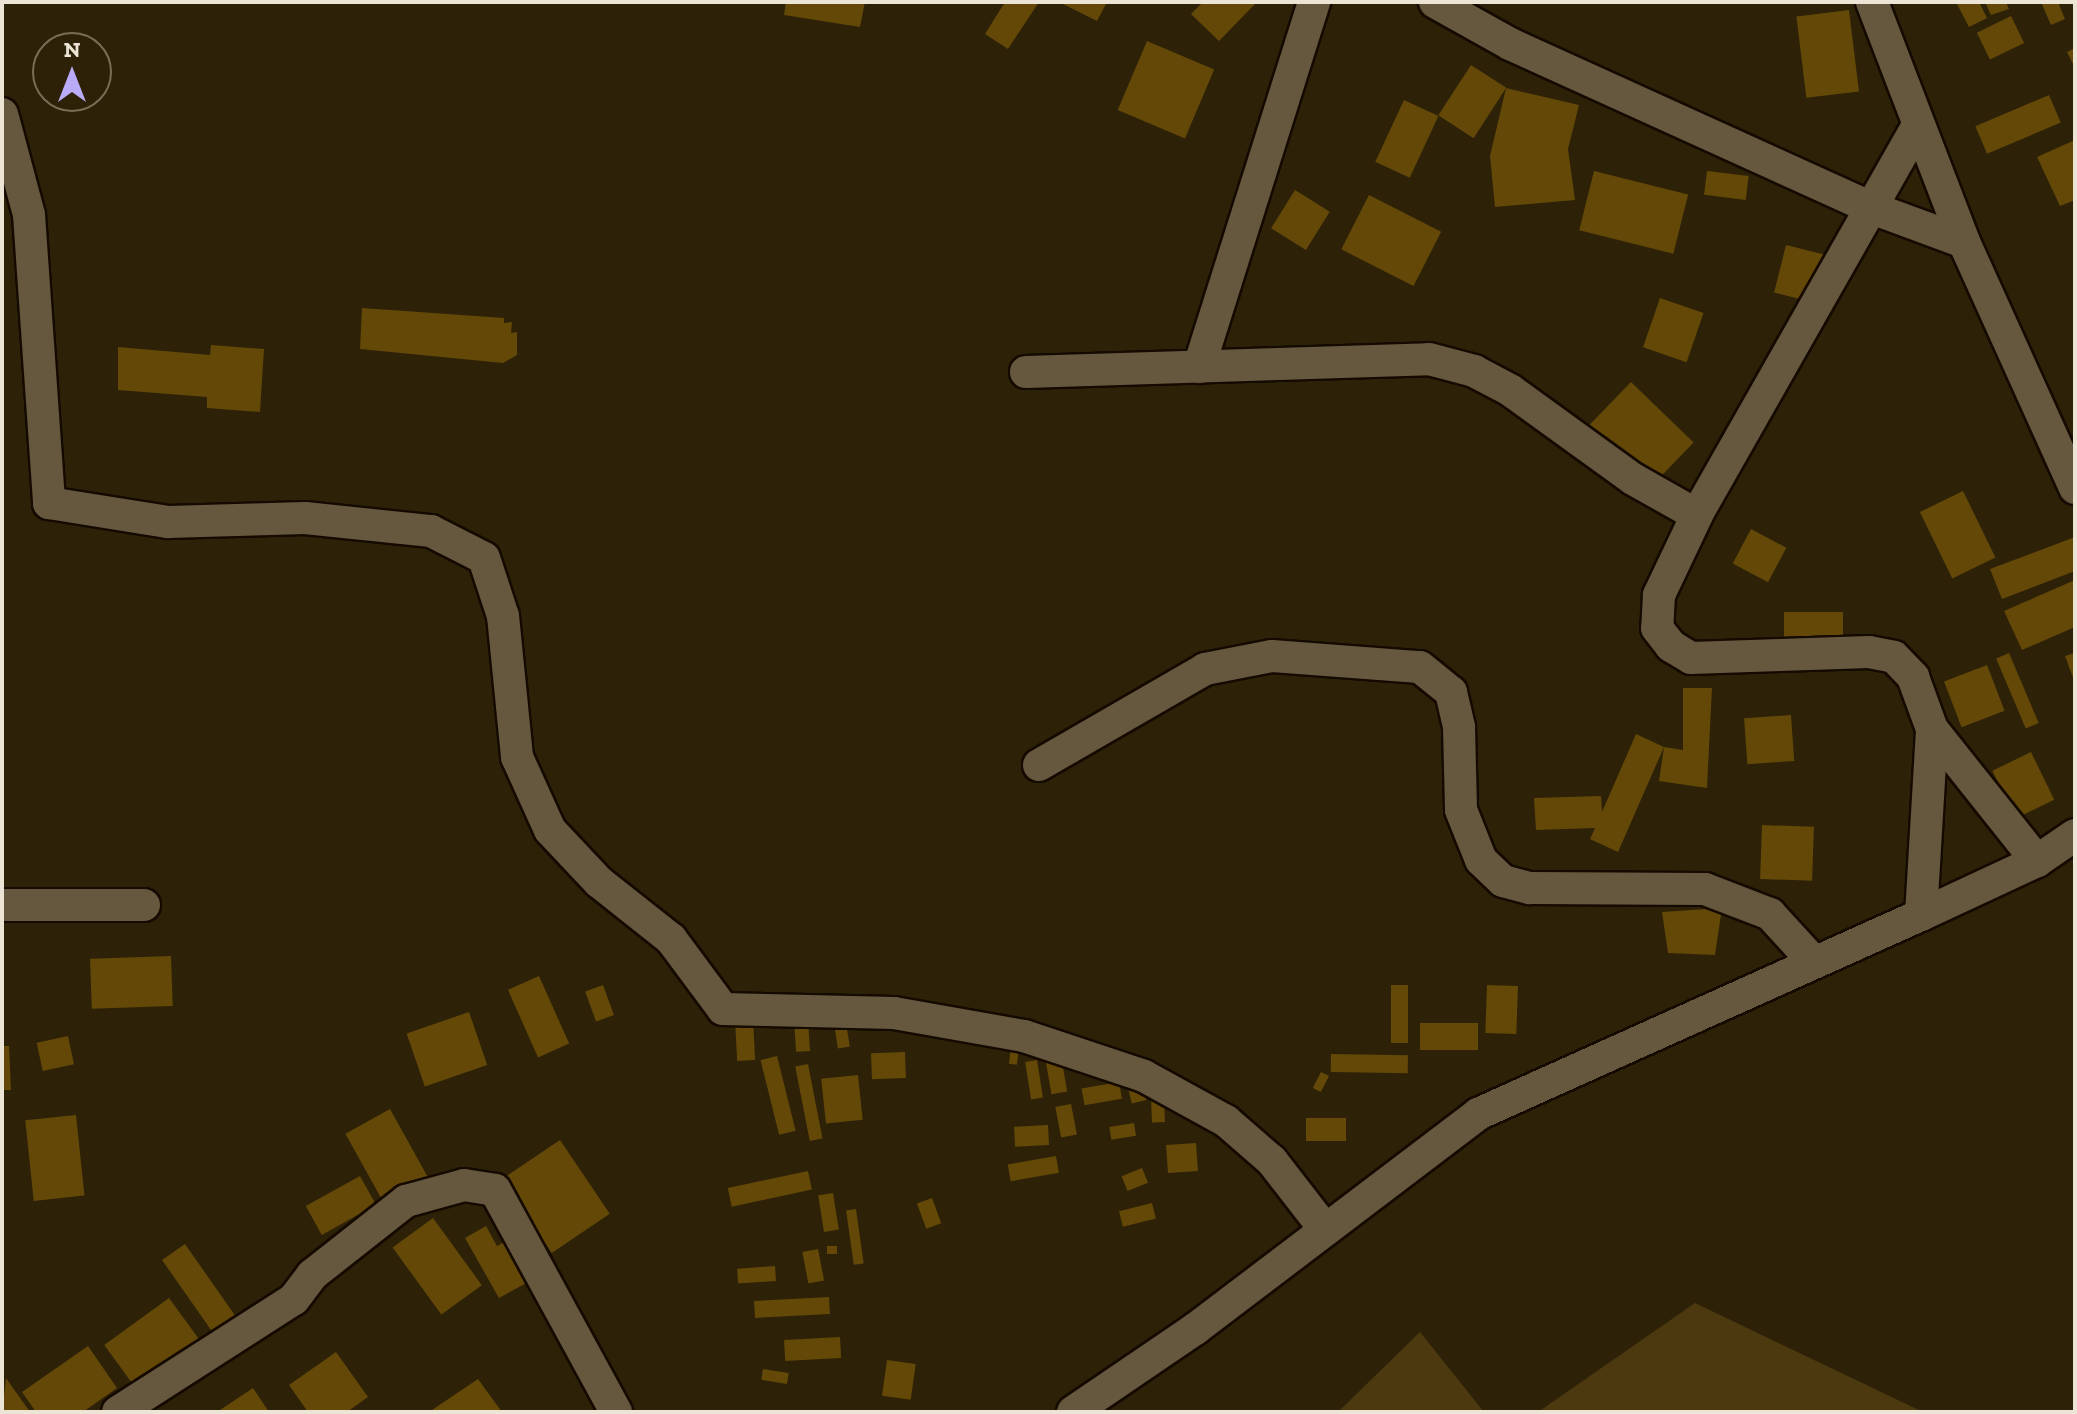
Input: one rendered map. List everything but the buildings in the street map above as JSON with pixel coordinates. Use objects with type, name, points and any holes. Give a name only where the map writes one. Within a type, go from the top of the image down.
[{"type":"street","points":[[1199,367],[1314,2]]},
{"type":"street","points":[[1435,2],[1510,44],[1869,207],[1964,242]]},
{"type":"street","points":[[1872,2],[1917,127],[1964,242],[2075,488]]},
{"type":"street","points":[[2,114],[29,215],[49,503],[168,522],[305,518],[431,531],[484,558],[503,616],[517,757],[550,830],[599,882],[671,939],[723,1009],[894,1013],[1024,1036],[1144,1076],[1226,1121],[1272,1161],[1324,1228]]},
{"type":"street","points":[[1917,127],[1697,515],[1659,595],[1657,628],[1671,646],[1691,658],[1869,652],[1894,657],[1913,677],[1932,729],[2037,861]]},
{"type":"street","points":[[1026,372],[1429,359],[1474,371],[1510,390],[1633,479],[1697,515]]},
{"type":"street","points":[[1039,765],[1205,669],[1272,656],[1420,667],[1451,692],[1459,727],[1461,810],[1481,860],[1503,881],[1530,888],[1716,892],[1770,914],[1814,962]]},
{"type":"street","points":[[1921,915],[1932,729]]},
{"type":"street","points":[[1073,1412],[1195,1329],[1478,1114],[2037,861],[2075,835]]},
{"type":"street","points":[[2,905],[144,905]]},
{"type":"street","points":[[118,1412],[294,1299],[312,1275],[406,1201],[464,1185],[495,1190],[616,1412]]},
{"type":"shaded area","points":[[1695,1303],[1923,1412],[1538,1412]]},
{"type":"shaded area","points":[[1420,1332],[1484,1412],[1338,1412]]}]
